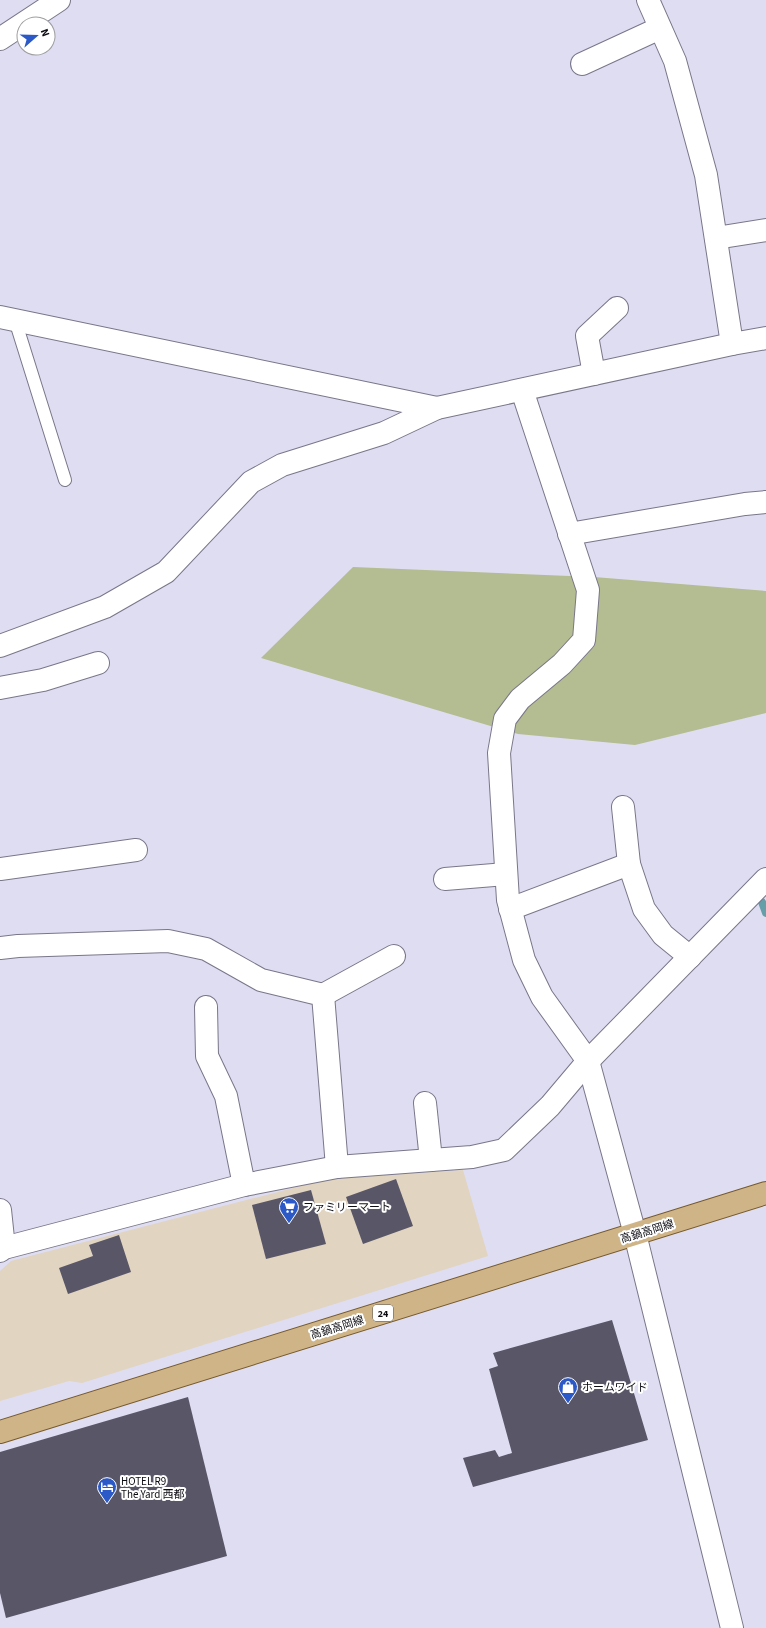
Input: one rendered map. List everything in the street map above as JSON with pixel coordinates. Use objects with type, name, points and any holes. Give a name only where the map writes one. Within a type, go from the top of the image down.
[{"type":"main road","name":"高鍋高岡線","points":[[0,1432],[766,1193]]},
{"type":"street","points":[[0,39],[59,0]]},
{"type":"street","points":[[648,0],[675,61],[706,175],[732,344]]},
{"type":"street","points":[[582,64],[660,28]]},
{"type":"street","points":[[716,238],[766,230]]},
{"type":"street","points":[[594,374],[587,336],[617,308]]},
{"type":"street","points":[[8,319],[437,408]]},
{"type":"street","points":[[0,646],[104,607],[166,572],[251,482],[282,465],[384,433],[437,408],[732,344],[766,338]]},
{"type":"street","points":[[522,390],[588,590],[584,640],[562,664],[520,699],[505,719],[499,753],[508,900],[524,960],[542,998],[588,1061],[635,1234],[732,1628]]},
{"type":"street","points":[[569,534],[745,504],[766,502]]},
{"type":"street","points":[[0,688],[43,680],[98,663]]},
{"type":"street","points":[[623,808],[629,864],[644,908],[663,935],[690,957]]},
{"type":"street","points":[[0,869],[136,850]]},
{"type":"street","points":[[510,910],[629,864]]},
{"type":"street","points":[[445,878],[506,874]]},
{"type":"street","points":[[0,1210],[2,1250],[244,1185],[337,1167],[472,1157],[504,1150],[550,1106],[588,1061],[766,879]]},
{"type":"street","points":[[0,948],[18,946],[168,941],[206,949],[261,980],[323,995],[394,956]]},
{"type":"street","points":[[323,995],[337,1167]]},
{"type":"street","points":[[206,1007],[207,1056],[226,1096],[244,1185]]},
{"type":"street","points":[[425,1103],[431,1160]]},
{"type":"lane","points":[[8,319],[65,480]]},
{"type":"shaded area","points":[[463,1170],[488,1256],[82,1383],[69,1381],[0,1401],[0,1271],[11,1261],[328,1179]]},
{"type":"green space","points":[[353,567],[594,577],[766,591],[766,713],[635,745],[518,734],[261,658]]},
{"type":"building","points":[[396,1179],[413,1226],[363,1244],[346,1197]]},
{"type":"building","name":"ファミリーマート","points":[[311,1190],[326,1244],[266,1259],[252,1205]]},
{"type":"building","points":[[119,1235],[131,1272],[68,1294],[59,1268],[93,1256],[89,1245]]},
{"type":"building","name":"ホームワイド","points":[[612,1320],[648,1440],[473,1487],[463,1458],[495,1450],[499,1457],[512,1453],[489,1369],[498,1366],[493,1353]]},
{"type":"building","name":"HOTEL R9 The Yard 西都","points":[[188,1397],[227,1556],[6,1618],[0,1593],[0,1452]]},
{"type":"waterway","points":[[762,902],[766,913]]},
{"type":"place","name":"ファミリーマート","points":[[289,1224]]},
{"type":"place","name":"ホームワイド","points":[[568,1404]]},
{"type":"place","name":"HOTEL R9 The Yard 西都","points":[[107,1504]]}]
